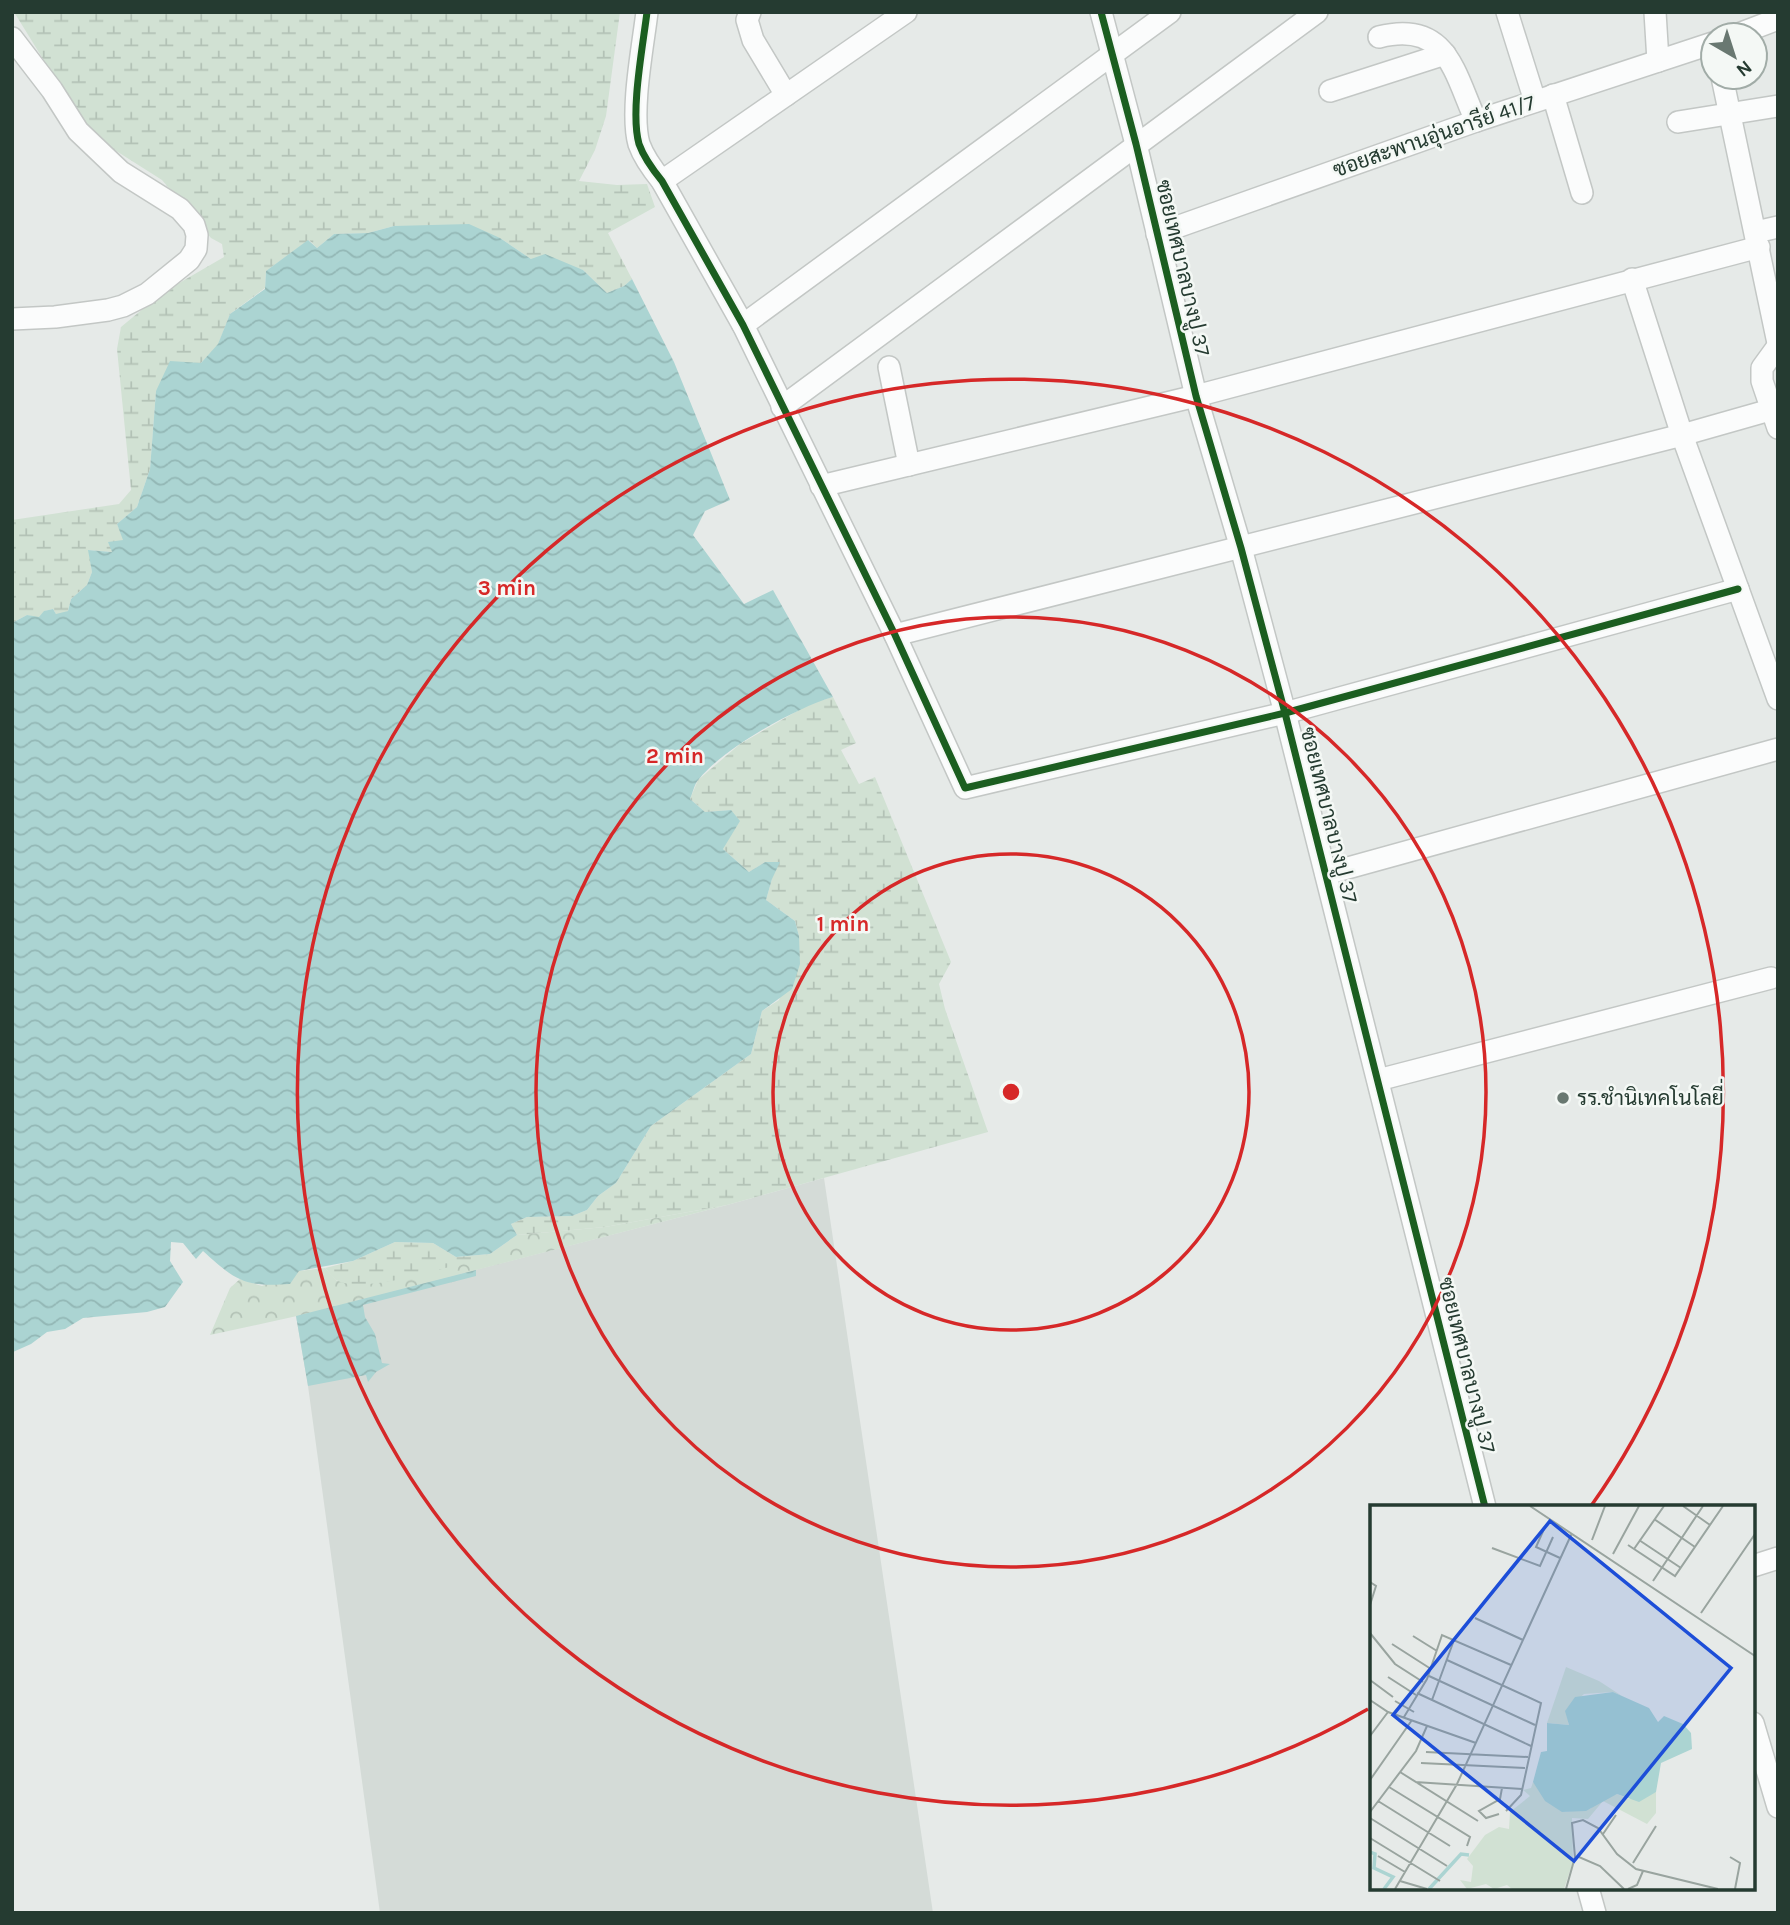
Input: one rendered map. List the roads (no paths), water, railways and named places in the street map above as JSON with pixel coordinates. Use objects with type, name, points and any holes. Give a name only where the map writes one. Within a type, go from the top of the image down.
[{"type":"street","points":[[647,12],[636,99],[639,142],[648,163],[662,181],[743,325],[895,635],[965,788],[1285,713],[1738,589]]},
{"type":"street","points":[[750,12],[747,20],[753,40],[786,95]]},
{"type":"street","points":[[662,181],[906,12]]},
{"type":"street","name":"ซอยเทศบาลบางปู 37","points":[[1101,12],[1136,144],[1196,396],[1241,548],[1285,713],[1484,1505]]},
{"type":"street","points":[[743,325],[1170,12]]},
{"type":"street","points":[[782,407],[1317,12]]},
{"type":"street","points":[[1507,12],[1582,193]]},
{"type":"street","points":[[1655,12],[1658,61]]},
{"type":"street","points":[[1379,37],[1393,34],[1424,36],[1436,44],[1445,54],[1476,121]]},
{"type":"street","points":[[12,37],[52,90],[78,131],[121,172],[180,209],[194,225],[197,235],[196,249],[189,260],[147,294],[123,306],[65,316],[12,319]]},
{"type":"street","name":"ซอยสะพานอุ่นอารีย์ 41/7","points":[[1157,233],[1476,121],[1699,48]]},
{"type":"street","points":[[1329,91],[1445,54]]},
{"type":"street","points":[[895,635],[1682,435],[1774,419],[1762,381],[1762,368],[1778,344],[1726,91]]},
{"type":"street","points":[[1678,122],[1778,106]]},
{"type":"street","points":[[821,486],[1196,396],[1632,279],[1757,240],[1778,227]]},
{"type":"street","points":[[1632,279],[1682,435],[1778,699]]},
{"type":"street","points":[[889,367],[909,465]]},
{"type":"street","points":[[1326,874],[1778,749]]},
{"type":"street","points":[[1378,1080],[1771,978]]},
{"type":"street","points":[[1755,1565],[1778,1558]]},
{"type":"street","points":[[1755,1730],[1778,1807]]},
{"type":"street","points":[[1589,1890],[1595,1913]]},
{"type":"water","points":[[469,224],[500,238],[531,259],[545,254],[583,270],[607,293],[624,286],[632,279],[674,362],[730,500],[705,511],[693,535],[744,604],[773,590],[833,697],[800,710],[742,742],[699,779],[690,799],[705,812],[731,810],[740,821],[723,849],[749,872],[765,862],[780,862],[766,900],[795,921],[799,936],[800,964],[792,989],[762,1011],[751,1054],[651,1126],[616,1183],[598,1196],[587,1210],[572,1216],[527,1217],[511,1224],[517,1235],[490,1254],[456,1257],[433,1243],[395,1242],[353,1261],[299,1271],[290,1284],[262,1284],[242,1280],[203,1251],[196,1259],[183,1243],[171,1242],[170,1261],[183,1282],[165,1307],[147,1312],[83,1318],[65,1329],[47,1332],[31,1344],[13,1352],[12,623],[27,615],[39,617],[44,611],[53,609],[56,614],[68,611],[71,599],[87,585],[92,572],[88,550],[112,552],[108,542],[123,540],[117,524],[137,507],[150,469],[156,391],[170,361],[201,363],[218,344],[230,314],[265,289],[266,271],[308,240],[317,248],[334,234],[368,233],[394,226]]},
{"type":"water","points":[[476,1270],[476,1276],[363,1305],[365,1317],[375,1334],[382,1363],[390,1364],[376,1372],[368,1382],[366,1375],[308,1386],[296,1316]]},
{"type":"place","name":"รร.ชำนิเทคโนโลยี่","points":[[1563,1098]]}]
